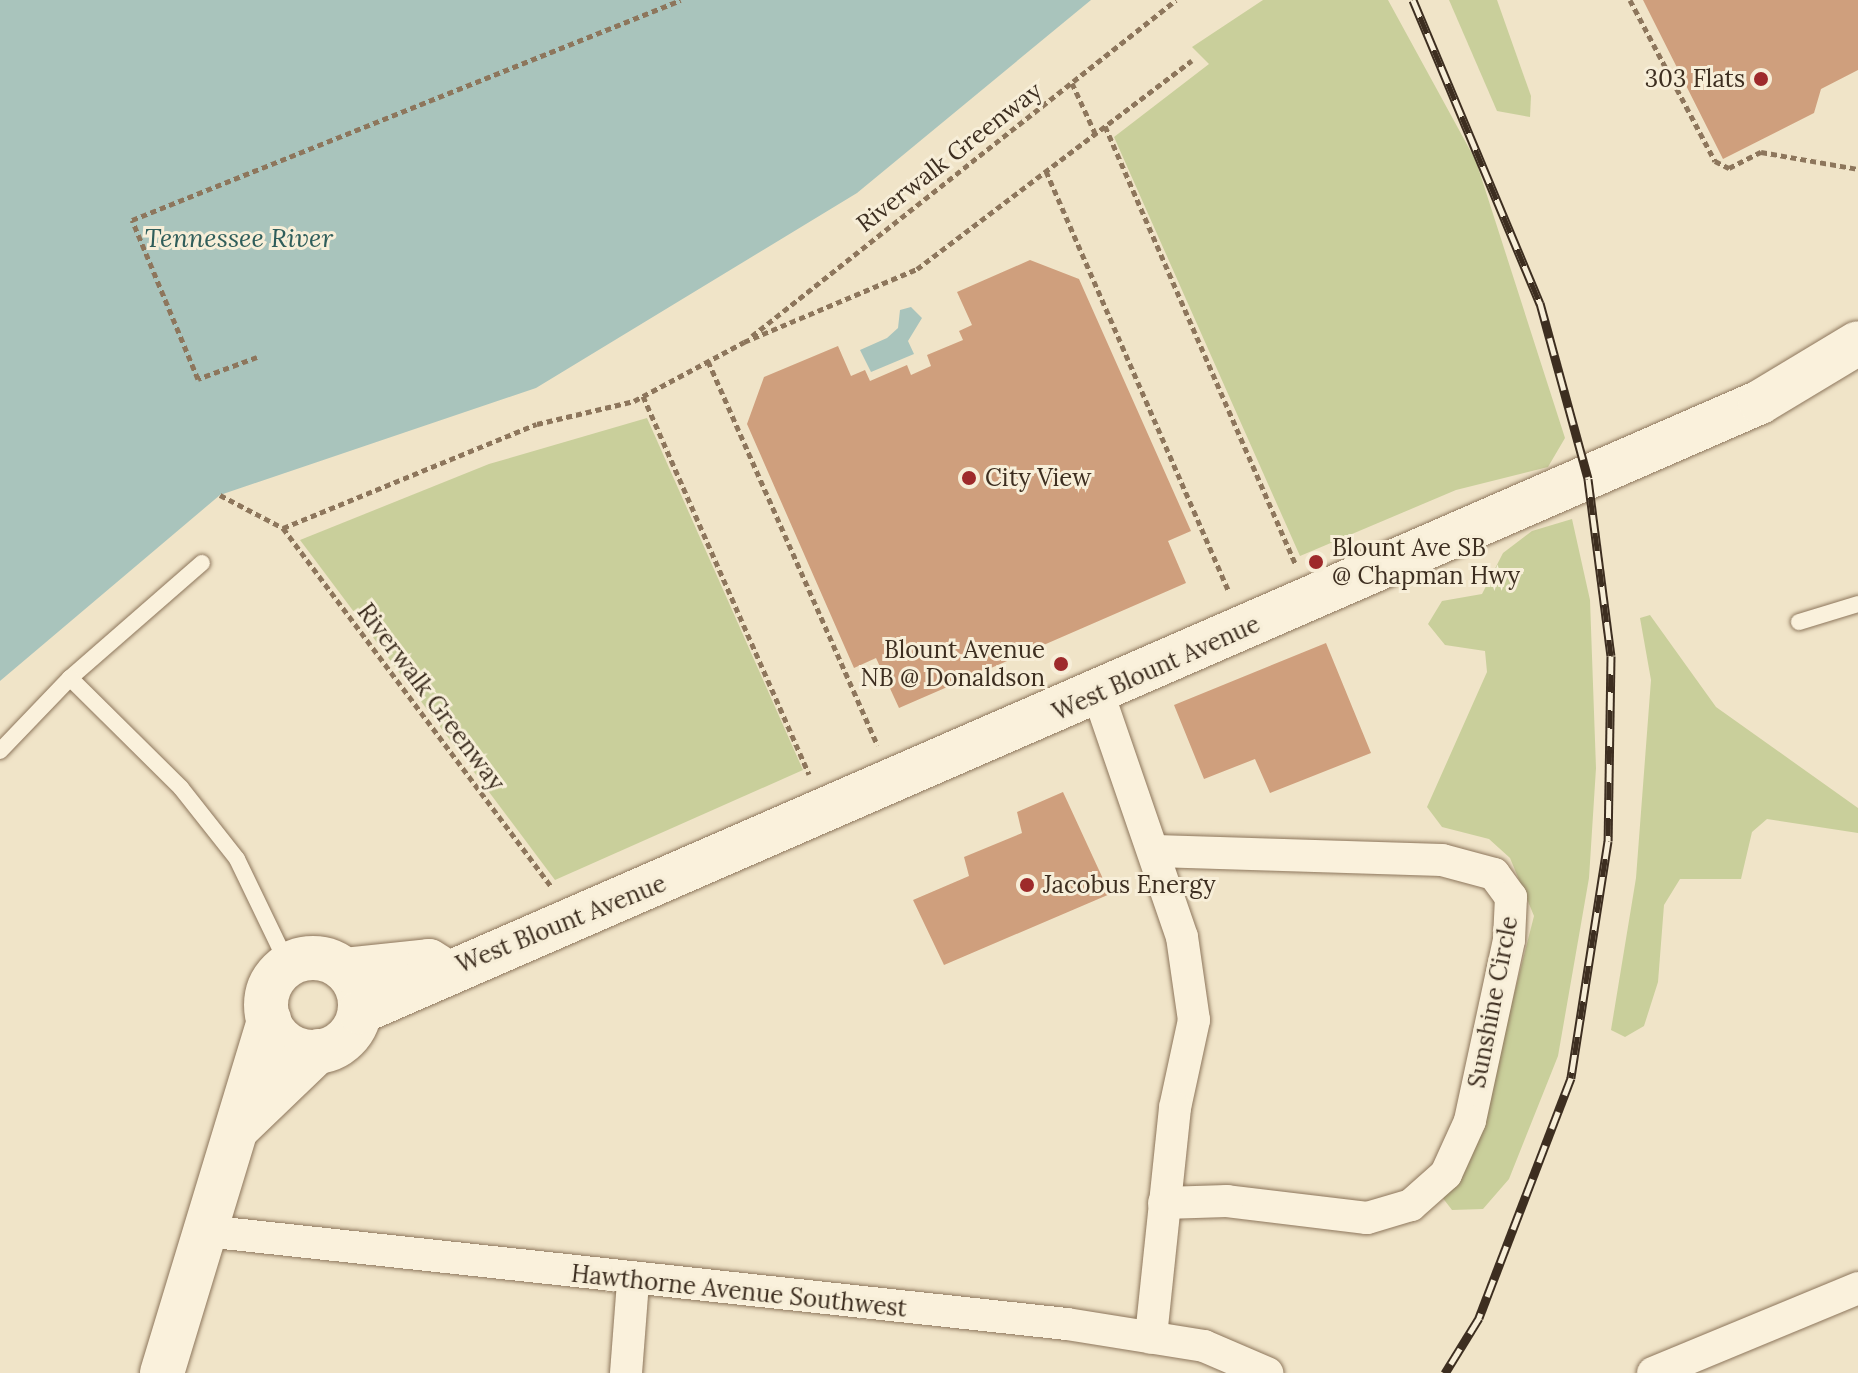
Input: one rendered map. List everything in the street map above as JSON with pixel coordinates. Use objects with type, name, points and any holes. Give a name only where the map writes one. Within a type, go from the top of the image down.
[{"type":"street","name":"West Blount Avenue","points":[[360,1012],[427,986],[445,971],[566,926],[1760,402],[1858,343]]},
{"type":"street","points":[[1760,402],[1858,368]]},
{"type":"street","points":[[1098,693],[1156,851],[1182,937],[1194,1020],[1164,1203],[1151,1338]]},
{"type":"street","name":"Sunshine Circle","points":[[1156,851],[1442,860],[1494,874],[1511,897],[1509,940],[1470,1121],[1446,1174],[1422,1195],[1367,1218],[1227,1201],[1164,1203]]},
{"type":"street","points":[[162,1373],[240,1126],[269,1020],[269,989],[288,965],[318,958],[345,970],[360,1012],[346,1039],[318,1051],[240,1126]]},
{"type":"street","name":"West Blount Avenue","points":[[345,970],[429,961],[445,971]]},
{"type":"street","points":[[269,1020],[288,1044],[318,1051]]},
{"type":"street","name":"Hawthorne Avenue Southwest","points":[[205,1231],[633,1282],[1151,1338],[1233,1353],[1267,1373]]},
{"type":"street","points":[[626,1373],[633,1282]]},
{"type":"street","points":[[1653,1373],[1858,1288]]},
{"type":"lane","points":[[0,751],[70,678],[202,563]]},
{"type":"lane","points":[[1799,622],[1858,604]]},
{"type":"lane","points":[[70,678],[181,788],[237,859],[288,965]]},
{"type":"path","points":[[257,357],[198,379],[132,220],[681,0]]},
{"type":"path","name":"Riverwalk Greenway","points":[[744,342],[1176,0]]},
{"type":"path","points":[[1630,0],[1715,161],[1729,168],[1761,152],[1858,169]]},
{"type":"path","name":"Riverwalk Greenway","points":[[283,528],[537,424],[643,396],[744,342],[917,269],[1192,60]]},
{"type":"path","points":[[1072,83],[1095,133]]},
{"type":"path","points":[[1105,126],[1295,563]]},
{"type":"path","points":[[1046,170],[1229,592]]},
{"type":"path","points":[[708,361],[877,745]]},
{"type":"path","points":[[643,396],[809,774]]},
{"type":"path","name":"Riverwalk Greenway","points":[[220,495],[283,528],[551,887]]},
{"type":"green space","points":[[1263,0],[1388,0],[1476,161],[1565,438],[1548,467],[1456,490],[1300,556],[1114,137],[1209,64],[1192,47]]},
{"type":"green space","points":[[1449,0],[1497,0],[1531,96],[1530,117],[1497,111]]},
{"type":"green space","points":[[647,418],[803,770],[555,880],[300,540],[489,464]]},
{"type":"green space","points":[[1572,519],[1590,600],[1596,768],[1589,878],[1558,1056],[1509,1179],[1483,1209],[1452,1210],[1442,1197],[1480,1128],[1534,916],[1510,858],[1489,839],[1442,827],[1427,807],[1487,672],[1485,651],[1445,645],[1428,624],[1442,601],[1482,594],[1503,553],[1532,531]]},
{"type":"green space","points":[[1650,615],[1716,707],[1858,808],[1858,833],[1767,819],[1752,832],[1741,879],[1680,879],[1664,905],[1658,982],[1644,1026],[1625,1037],[1611,1030],[1636,878],[1651,680],[1640,618]]},
{"type":"water","name":"Tennessee River","points":[[0,0],[1091,0],[857,193],[536,388],[220,495],[0,681]]},
{"type":"water","points":[[911,307],[922,318],[908,341],[914,354],[871,372],[860,350],[887,338],[898,328],[900,310]]},
{"type":"building","name":"303 Flats","points":[[1643,0],[1858,0],[1858,70],[1821,89],[1814,113],[1723,159]]},
{"type":"building","name":"City View","points":[[1030,260],[1079,279],[1191,531],[1168,541],[1186,583],[899,708],[876,658],[854,668],[747,424],[764,377],[838,346],[851,376],[865,370],[870,381],[907,365],[911,375],[931,366],[927,355],[963,340],[959,331],[972,325],[957,292]]},
{"type":"building","points":[[1326,643],[1371,753],[1270,793],[1255,759],[1204,779],[1174,705]]},
{"type":"building","name":"Jacobus Energy","points":[[1063,792],[1110,894],[944,965],[913,900],[969,876],[964,857],[1022,833],[1017,812]]},
{"type":"railway","points":[[1413,0],[1540,303],[1588,479],[1611,656],[1608,841],[1571,1078],[1479,1318],[1445,1373]]},
{"type":"place","name":"303 Flats","points":[[1761,79]]},
{"type":"place","name":"City View","points":[[969,478]]},
{"type":"place","name":"Blount Ave SB @ Chapman Hwy","points":[[1316,562]]},
{"type":"place","name":"Blount Avenue NB @ Donaldson","points":[[1061,664]]},
{"type":"place","name":"Jacobus Energy","points":[[1027,885]]}]
